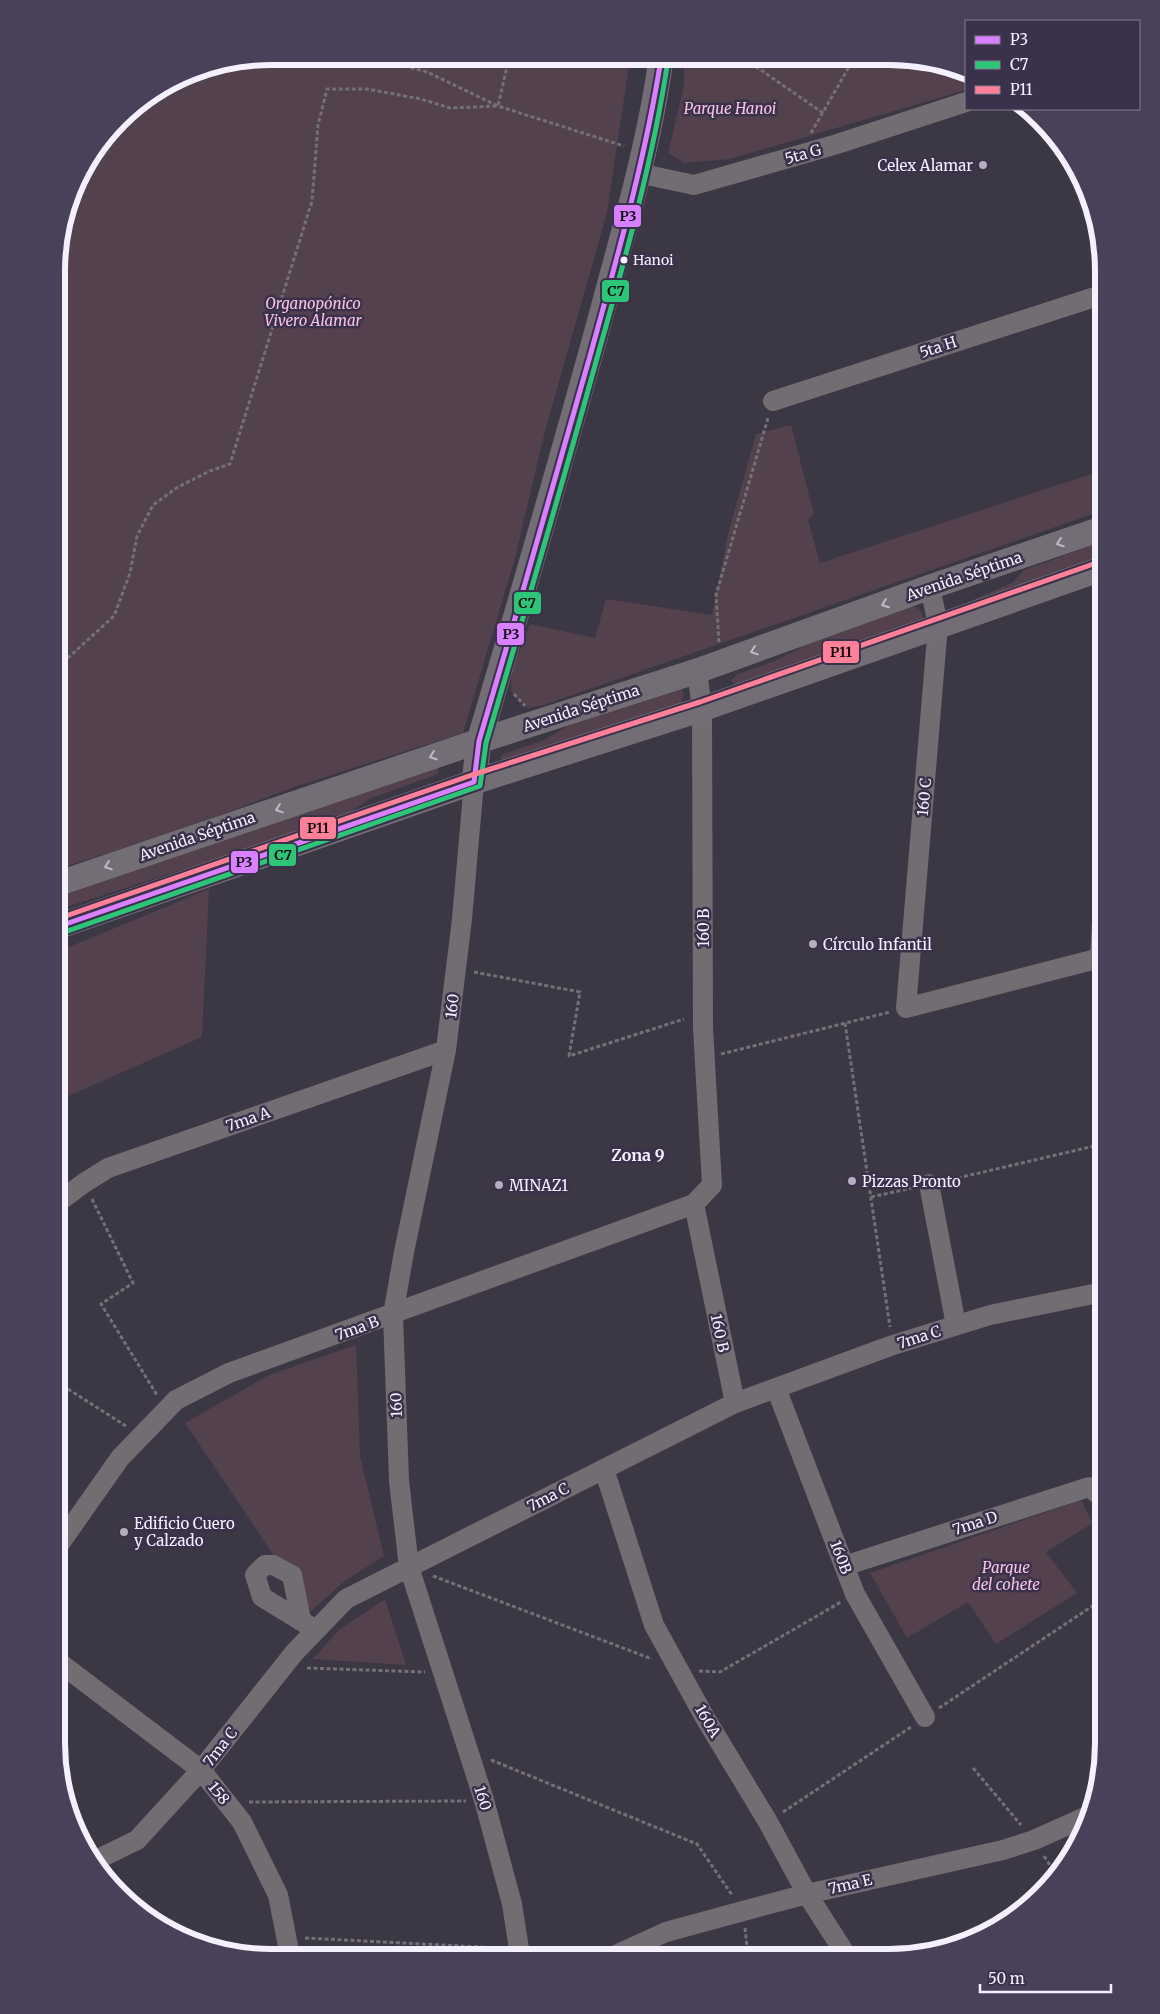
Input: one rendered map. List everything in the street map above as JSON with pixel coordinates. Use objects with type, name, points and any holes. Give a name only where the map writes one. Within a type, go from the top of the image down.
[{"type":"main road","name":"160","points":[[474,782],[479,741],[580,393],[641,161],[660,65]]},
{"type":"main road","name":"Avenida Séptima","points":[[65,881],[479,741],[697,671],[1095,531]]},
{"type":"main road","points":[[65,924],[474,782],[702,709],[1095,571]]},
{"type":"street","name":"5ta G","points":[[641,161],[694,185],[799,155],[965,102]]},
{"type":"street","name":"5ta H","points":[[773,401],[1095,297]]},
{"type":"street","name":"160 C","points":[[906,1008],[938,625],[930,588]]},
{"type":"street","name":"160 B","points":[[697,671],[702,709],[704,1058],[712,1185]]},
{"type":"street","name":"160","points":[[474,782],[462,919],[446,1050],[404,1252],[393,1315],[399,1481],[409,1566],[484,1800],[512,1904],[518,1949]]},
{"type":"street","points":[[906,1008],[1095,959]]},
{"type":"street","name":"7ma A","points":[[65,1197],[108,1168],[446,1050]]},
{"type":"street","points":[[929,1184],[956,1325]]},
{"type":"street","name":"7ma B","points":[[65,1536],[120,1458],[176,1400],[229,1373],[393,1315],[694,1204],[712,1185]]},
{"type":"street","name":"160 B","points":[[694,1204],[735,1403]]},
{"type":"street","name":"7ma C","points":[[101,1858],[137,1840],[201,1770],[284,1667],[308,1625],[346,1599],[735,1403],[893,1345],[990,1314],[1095,1294]]},
{"type":"street","name":"160B","points":[[776,1388],[855,1594],[925,1717]]},
{"type":"street","name":"160A","points":[[604,1469],[654,1625],[704,1716],[768,1822],[807,1894],[842,1949]]},
{"type":"street","name":"7ma D","points":[[844,1566],[1089,1486],[1095,1491]]},
{"type":"street","name":"158","points":[[65,1667],[201,1770],[242,1822],[278,1895],[289,1947]]},
{"type":"street","name":"7ma E","points":[[629,1949],[666,1932],[807,1894],[1003,1850],[1034,1840],[1080,1819]]},
{"type":"path","points":[[401,65],[426,72],[498,106],[613,144],[641,161]]},
{"type":"path","points":[[498,106],[507,65]]},
{"type":"path","points":[[751,65],[822,113]]},
{"type":"path","points":[[799,155],[850,65]]},
{"type":"path","points":[[65,661],[114,616],[130,573],[137,536],[153,505],[178,487],[210,471],[230,464],[312,201],[318,125],[327,89],[368,89],[421,99],[450,108],[498,106]]},
{"type":"path","points":[[721,662],[716,595],[773,401]]},
{"type":"path","points":[[512,691],[527,708]]},
{"type":"path","points":[[456,968],[580,992],[569,1056],[703,1013]]},
{"type":"path","points":[[704,1058],[906,1008]]},
{"type":"path","points":[[845,1023],[893,1345]]},
{"type":"path","points":[[871,1198],[1095,1146]]},
{"type":"path","points":[[84,1183],[133,1283],[101,1304],[167,1410]]},
{"type":"path","points":[[65,1387],[141,1436]]},
{"type":"path","points":[[284,1667],[443,1672]]},
{"type":"path","points":[[468,1751],[696,1844],[743,1911],[747,1949]]},
{"type":"path","points":[[973,1768],[1034,1840],[1052,1868]]},
{"type":"path","points":[[226,1802],[484,1800]]},
{"type":"path","points":[[289,1947],[365,1949]]},
{"type":"green space","name":"Organopónico Vivero Alamar","points":[[258,65],[629,65],[607,213],[545,431],[515,558],[463,733],[300,785],[167,835],[65,867],[65,258],[69,231],[76,205],[93,168],[125,125],[157,100],[180,86],[205,76],[231,69]]},
{"type":"green space","name":"Parque Hanoi","points":[[684,65],[902,65],[942,72],[965,80],[965,90],[730,159],[684,163],[668,153],[684,86]]},
{"type":"green space","points":[[791,425],[814,514],[808,520],[820,563],[1095,473],[1095,513],[541,706],[527,708],[511,691],[512,671],[530,624],[595,638],[606,599],[712,615],[728,534],[756,434]]},
{"type":"green space","points":[[1095,544],[1095,562],[972,603],[973,600],[1012,583],[1024,570]]},
{"type":"green space","points":[[912,606],[922,613],[923,618],[919,623],[736,685],[731,681],[736,675],[772,662],[814,641]]},
{"type":"green space","points":[[681,688],[684,693],[681,705],[504,761],[500,758],[503,754],[544,740],[579,719]]},
{"type":"green space","points":[[438,767],[438,774],[369,799],[340,819],[65,907],[65,893]]},
{"type":"green space","points":[[209,889],[202,1037],[65,1097],[65,949]]},
{"type":"green space","points":[[356,1345],[360,1456],[384,1556],[345,1581],[311,1611],[185,1423],[269,1375]]},
{"type":"green space","name":"Parque del cohete","points":[[1081,1500],[1093,1523],[1046,1552],[1077,1593],[996,1644],[968,1602],[907,1638],[870,1573]]},
{"type":"green space","points":[[385,1599],[406,1665],[313,1659],[339,1630]]},
{"type":"transit line","name":"P3","points":[[65,924],[474,782],[479,741],[563,453],[620,246],[639,172],[660,65]]},
{"type":"transit line","name":"C7","points":[[65,932],[480,786],[486,743],[557,502],[628,247],[655,135],[667,65]]},
{"type":"transit line","name":"P11","points":[[65,916],[472,775],[700,702],[1095,563]]},
{"type":"place","name":"Celex Alamar","points":[[983,165]]},
{"type":"place","name":"Hanoi","points":[[624,260]]},
{"type":"place","name":"Círculo Infantil","points":[[813,944]]},
{"type":"place","name":"Pizzas Pronto","points":[[852,1181]]},
{"type":"place","name":"MINAZ1","points":[[499,1185]]},
{"type":"place","name":"Edificio Cuero y Calzado","points":[[124,1532]]},
{"type":"district","name":"Zona 9","points":[[638,1155]]}]
